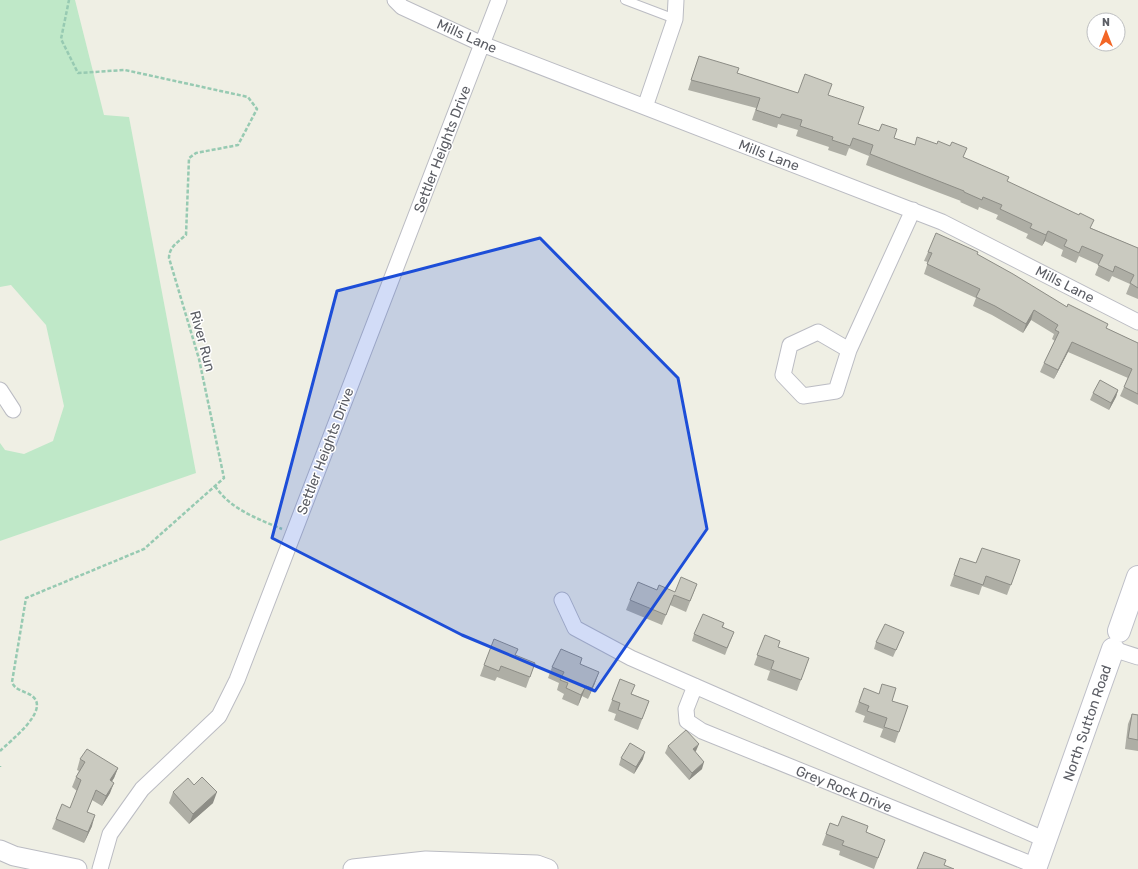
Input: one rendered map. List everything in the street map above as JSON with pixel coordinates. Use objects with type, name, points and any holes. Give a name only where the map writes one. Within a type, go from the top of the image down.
[{"type":"main road","name":"North Sutton Road","points":[[1036,868],[1138,577]]},
{"type":"street","name":"Settler Heights Drive","points":[[100,869],[110,834],[142,789],[219,716],[236,680],[499,0]]},
{"type":"street","points":[[645,107],[675,19],[676,0]]},
{"type":"street","name":"Mills Lane","points":[[400,2],[482,44],[949,225],[1138,322]]},
{"type":"street","points":[[849,350],[818,332],[790,345],[783,375],[803,396],[836,391],[849,350],[913,210]]},
{"type":"street","points":[[0,390],[13,410]]},
{"type":"street","points":[[562,600],[576,628],[631,658],[1046,840]]},
{"type":"street","points":[[1116,640],[1138,656]]},
{"type":"street","name":"Grey Rock Drive","points":[[696,686],[686,709],[687,721],[702,731],[1036,868]]},
{"type":"street","points":[[0,850],[14,856],[77,869]]},
{"type":"street","points":[[353,869],[426,861],[537,865],[548,869]]},
{"type":"lane","points":[[624,0],[675,19]]},
{"type":"path","name":"River Run","points":[[0,751],[26,727],[36,713],[36,702],[32,695],[16,688],[12,682],[26,598],[144,549],[224,478],[199,359],[169,258],[169,253],[174,245],[186,235],[189,158],[196,153],[238,145],[257,109],[248,97],[125,70],[78,73],[61,39],[69,0]]},
{"type":"path","points":[[215,486],[225,498],[245,512],[293,533]]},
{"type":"highlighted area","points":[[540,238],[678,378],[707,529],[595,691],[462,635],[272,538],[337,291]]},
{"type":"green space","points":[[0,0],[75,0],[104,115],[129,117],[196,473],[0,541],[0,443],[5,450],[24,454],[53,441],[64,406],[46,325],[11,285],[0,287]]},
{"type":"building","points":[[699,56],[739,68],[737,73],[798,93],[805,74],[832,84],[828,95],[864,107],[858,124],[879,131],[882,124],[897,129],[894,138],[915,145],[917,137],[937,144],[938,141],[950,146],[952,142],[967,148],[963,157],[1009,177],[1007,181],[1079,215],[1080,213],[1094,220],[1090,228],[1138,248],[1138,288],[1130,283],[1134,275],[1115,266],[1113,272],[1098,265],[1103,255],[1082,246],[1079,253],[1064,246],[1067,240],[1048,231],[1046,235],[1030,228],[1032,224],[1000,209],[1002,205],[983,197],[982,200],[964,191],[870,154],[873,145],[853,138],[850,146],[832,140],[833,137],[800,126],[802,120],[782,114],[780,118],[756,110],[760,98],[691,80]]},
{"type":"building","points":[[936,233],[978,252],[977,254],[1067,307],[1068,304],[1108,324],[1106,328],[1138,343],[1138,394],[1124,387],[1132,369],[1072,342],[1058,370],[1044,363],[1059,332],[1055,330],[1058,325],[1034,310],[1026,324],[976,297],[980,289],[927,264],[932,253],[928,252]]},
{"type":"building","points":[[1100,380],[1118,390],[1111,403],[1093,393]]},
{"type":"building","points":[[982,548],[1020,560],[1011,585],[986,576],[983,585],[954,575],[960,558],[976,563]]},
{"type":"building","points":[[681,577],[697,584],[690,601],[674,595],[666,615],[630,600],[638,582],[657,590],[659,585],[675,592]]},
{"type":"building","points":[[703,614],[724,623],[722,627],[734,632],[727,648],[694,634]]},
{"type":"building","points":[[885,624],[904,632],[896,650],[876,642]]},
{"type":"building","points":[[765,635],[780,641],[778,647],[809,658],[801,680],[771,669],[774,661],[757,655]]},
{"type":"building","points":[[494,639],[518,649],[515,655],[535,663],[530,677],[501,666],[499,671],[484,665]]},
{"type":"building","points":[[561,649],[582,658],[580,664],[599,672],[592,688],[586,686],[581,695],[566,688],[568,683],[560,680],[564,672],[552,667]]},
{"type":"building","points":[[620,679],[635,685],[631,694],[649,701],[642,719],[618,710],[620,703],[612,700]]},
{"type":"building","points":[[882,684],[896,688],[892,701],[908,706],[899,732],[884,727],[887,718],[867,711],[869,706],[859,702],[864,688],[879,694]]},
{"type":"building","points":[[1132,714],[1138,715],[1138,740],[1128,738]]},
{"type":"building","points":[[686,730],[699,744],[693,749],[704,762],[692,773],[668,746]]},
{"type":"building","points":[[630,743],[645,752],[636,767],[621,758]]},
{"type":"building","points":[[87,749],[118,768],[110,780],[114,783],[106,796],[96,790],[87,812],[95,815],[88,832],[56,819],[62,804],[70,808],[81,780],[76,777],[85,762],[80,759]]},
{"type":"building","points":[[202,777],[217,792],[193,814],[173,792],[188,778],[194,785]]},
{"type":"building","points":[[842,816],[868,826],[866,832],[885,840],[878,858],[842,845],[844,841],[826,834],[830,823],[838,826]]},
{"type":"building","points":[[924,852],[946,860],[944,865],[954,869],[917,869]]}]
